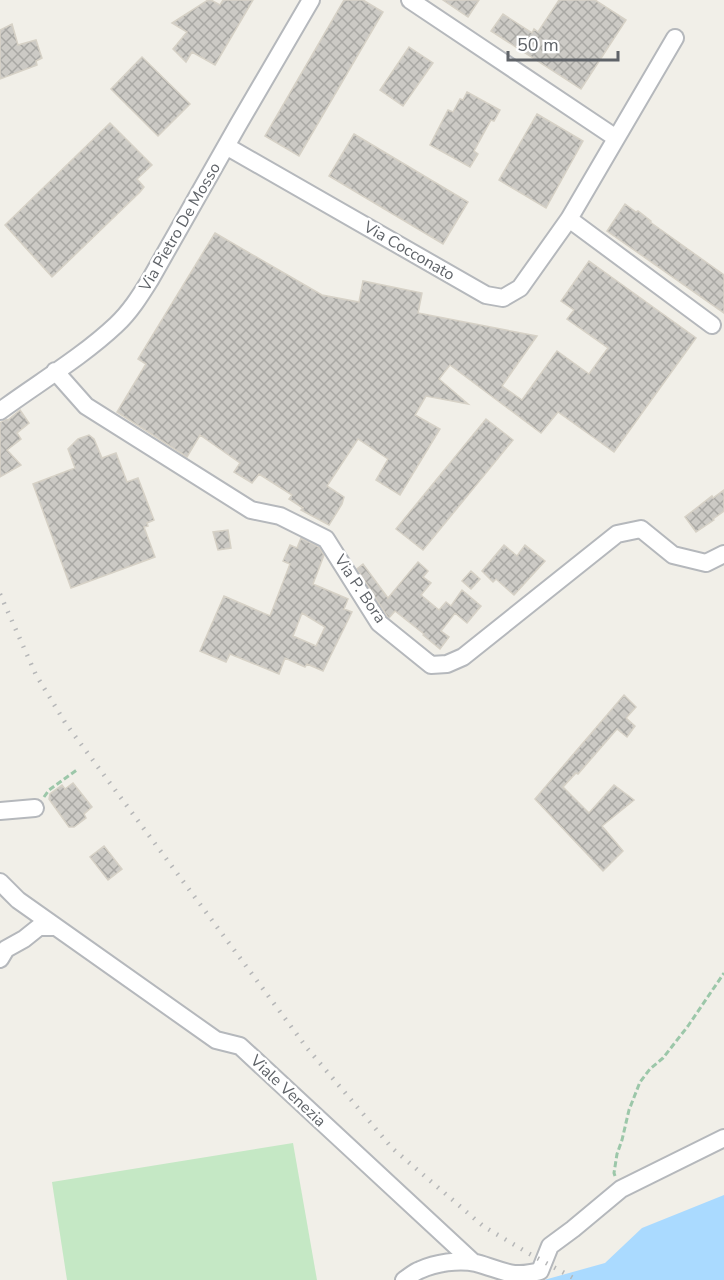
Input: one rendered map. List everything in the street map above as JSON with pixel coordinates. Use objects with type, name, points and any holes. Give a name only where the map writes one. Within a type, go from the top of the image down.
[{"type":"street","name":"Via Pietro De Mosso","points":[[0,411],[91,345],[117,324],[135,303],[311,0]]},
{"type":"street","points":[[410,0],[616,138]]},
{"type":"street","name":"Via Cocconato","points":[[226,146],[486,295],[503,298],[520,288],[569,219],[675,38]]},
{"type":"street","points":[[569,219],[712,325]]},
{"type":"street","name":"Via P. Bora","points":[[55,371],[86,406],[251,510],[280,516],[326,539],[379,622],[432,664],[447,664],[463,657],[617,534],[641,529],[673,555],[706,563],[724,554]]},
{"type":"street","points":[[0,811],[36,808]]},
{"type":"street","name":"Viale Venezia","points":[[0,882],[18,900],[216,1040],[240,1046],[473,1262]]},
{"type":"street","points":[[0,959],[6,949],[39,927],[55,927]]},
{"type":"street","points":[[404,1280],[420,1270],[439,1264],[473,1262],[509,1274],[524,1275],[540,1271],[550,1246],[621,1189],[724,1138]]},
{"type":"path","points":[[36,808],[49,790],[78,769]]},
{"type":"path","points":[[621,1189],[614,1173],[617,1154],[633,1097],[640,1082],[663,1058],[688,1026],[724,973]]},
{"type":"green space","points":[[293,1143],[317,1280],[67,1280],[52,1182]]},
{"type":"water","points":[[724,1195],[724,1280],[544,1280],[605,1263],[642,1228]]},
{"type":"building","points":[[208,0],[220,5],[223,0],[253,0],[215,65],[192,52],[186,62],[173,49],[187,32],[172,23]]},
{"type":"building","points":[[344,0],[363,0],[383,12],[299,156],[265,136]]},
{"type":"building","points":[[443,0],[479,0],[468,17]]},
{"type":"building","points":[[559,0],[595,0],[626,20],[581,89],[491,31],[503,14],[532,33],[534,29],[538,32]]},
{"type":"building","points":[[12,24],[18,45],[36,40],[42,58],[36,61],[37,65],[0,79],[0,30]]},
{"type":"building","points":[[409,47],[433,63],[403,106],[380,90]]},
{"type":"building","points":[[142,57],[190,104],[158,136],[111,89]]},
{"type":"building","points":[[467,92],[500,110],[494,121],[491,120],[474,151],[478,154],[470,167],[430,145],[448,110],[453,112]]},
{"type":"building","points":[[537,114],[583,141],[546,208],[499,180]]},
{"type":"building","points":[[110,123],[152,165],[137,179],[144,187],[52,277],[5,225]]},
{"type":"building","points":[[354,134],[468,202],[443,244],[329,176]]},
{"type":"building","points":[[625,204],[636,212],[638,211],[724,275],[724,313],[607,231]]},
{"type":"building","points":[[215,233],[322,295],[359,302],[363,281],[422,293],[418,313],[537,336],[502,386],[522,400],[557,351],[589,374],[608,348],[567,319],[574,310],[561,301],[589,261],[696,338],[614,452],[558,412],[541,433],[450,365],[439,379],[468,404],[426,396],[415,415],[440,429],[400,495],[376,480],[388,459],[358,439],[327,486],[344,497],[329,525],[301,510],[303,508],[289,499],[292,495],[259,474],[252,483],[234,472],[240,463],[200,435],[187,457],[117,412],[146,364],[138,359]]},
{"type":"building","points":[[20,410],[29,423],[17,433],[21,439],[7,450],[21,465],[0,477],[0,423],[8,420]]},
{"type":"building","points":[[486,419],[513,440],[423,550],[396,529]]},
{"type":"building","points":[[89,435],[94,439],[102,458],[116,453],[127,482],[138,478],[154,520],[144,527],[155,557],[71,588],[33,484],[75,468],[68,449],[78,439]]},
{"type":"building","points":[[724,490],[724,511],[696,532],[685,517],[712,496],[713,498]]},
{"type":"building","points":[[228,530],[231,548],[218,550],[213,532]]},
{"type":"building","points":[[301,538],[319,547],[324,555],[313,584],[348,599],[344,609],[352,612],[323,671],[307,664],[305,667],[285,658],[279,674],[230,654],[226,662],[200,651],[224,596],[270,616],[290,564],[283,561],[290,545],[297,548]],"holes":[[[302,613],[325,627],[316,646],[293,636]]]},
{"type":"building","points":[[504,545],[517,556],[525,545],[545,561],[514,595],[496,579],[493,582],[482,571]]},
{"type":"building","points":[[418,562],[428,571],[423,577],[431,583],[421,595],[439,610],[446,602],[451,606],[462,590],[481,606],[467,623],[455,613],[441,631],[449,637],[440,649],[395,611],[389,618],[357,569],[363,564],[388,598]]},
{"type":"building","points":[[471,571],[480,579],[471,589],[462,581]]},
{"type":"building","points":[[624,695],[636,707],[626,718],[635,726],[627,737],[617,729],[578,774],[576,773],[563,787],[589,813],[614,785],[634,800],[602,826],[623,851],[603,871],[535,799]]},
{"type":"building","points":[[73,783],[92,807],[84,814],[86,818],[74,827],[69,827],[49,799],[50,794],[62,785],[65,789]]},
{"type":"building","points":[[104,846],[122,869],[108,880],[90,857]]},
{"type":"railway","points":[[0,594],[36,675],[66,724],[307,1048],[392,1148],[483,1226],[577,1280]]}]
